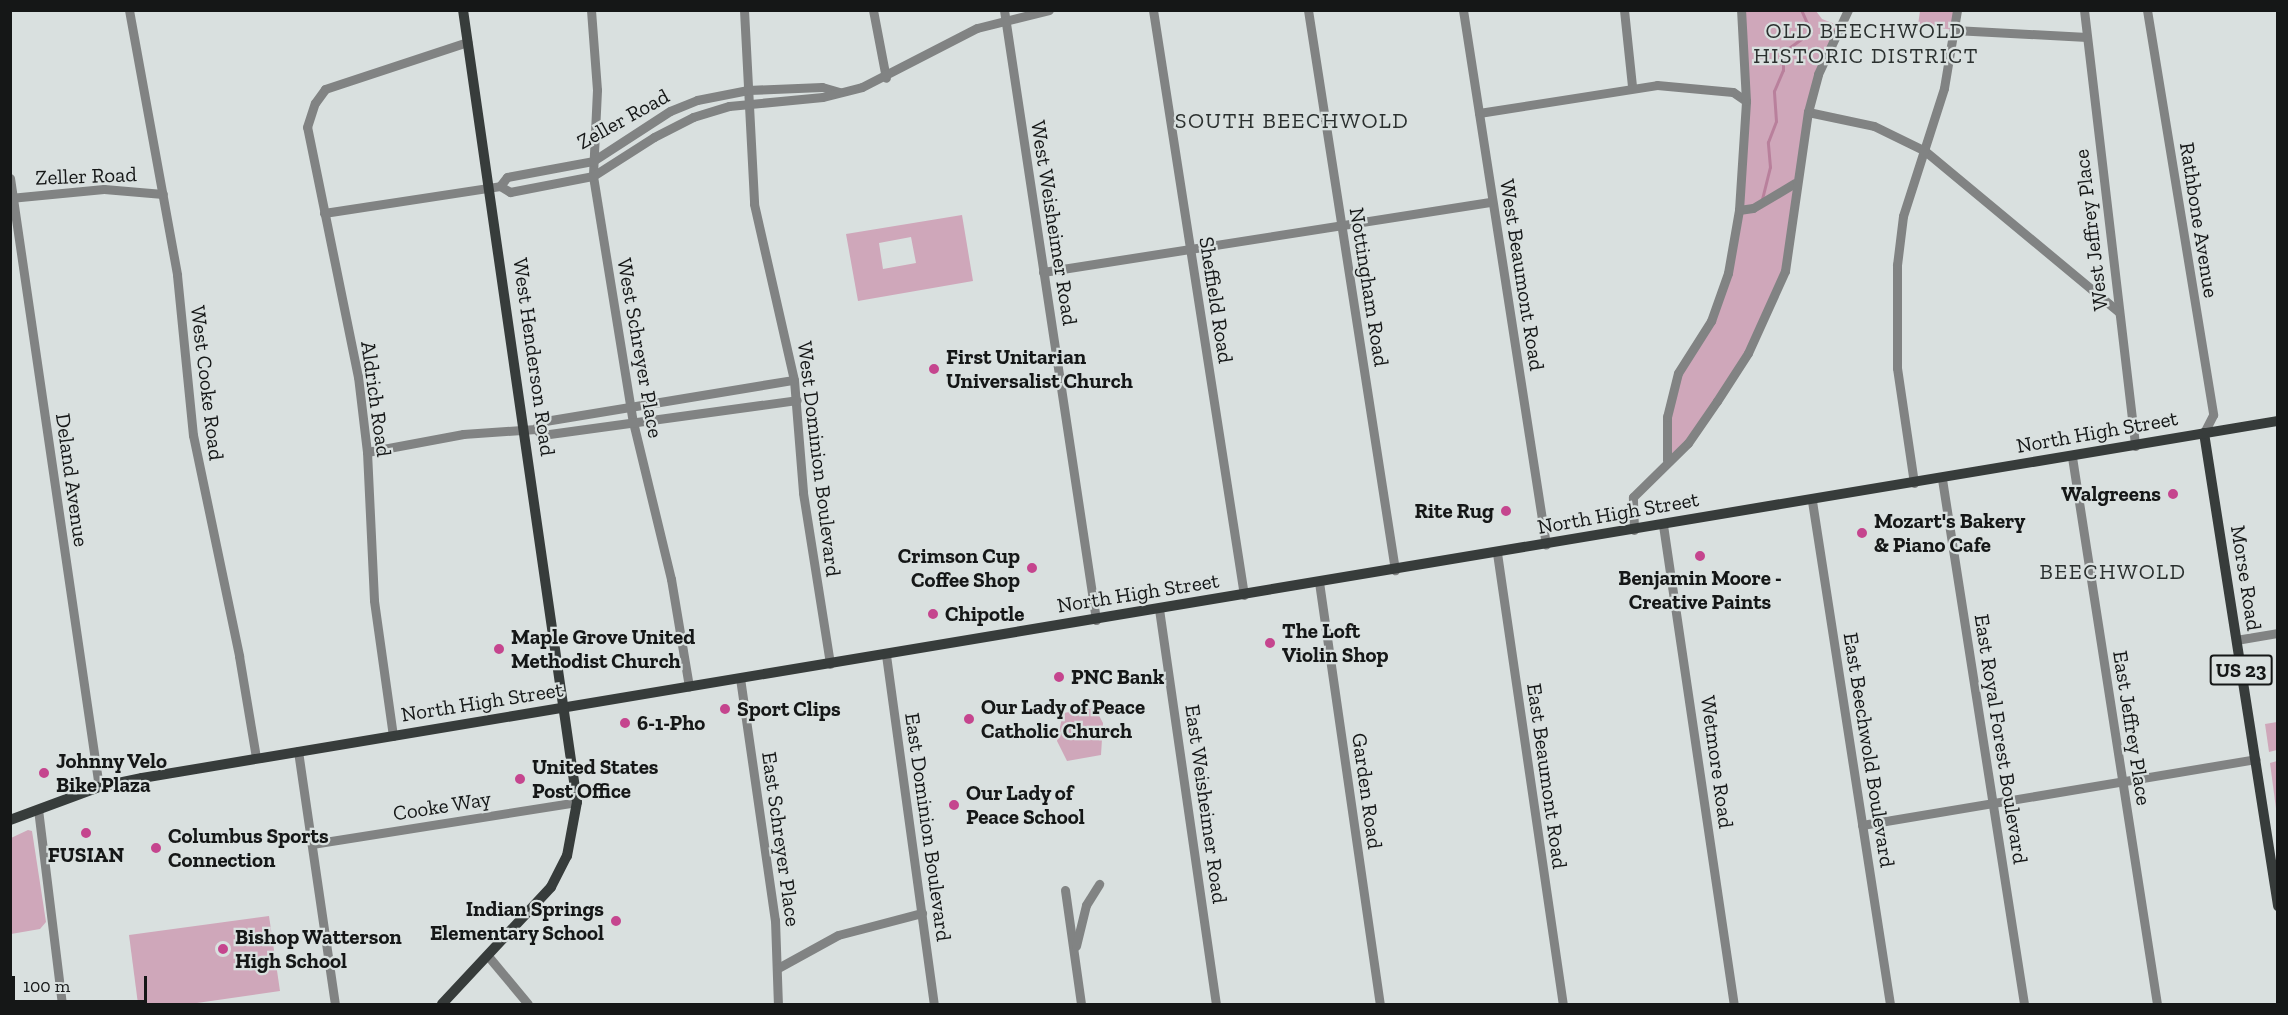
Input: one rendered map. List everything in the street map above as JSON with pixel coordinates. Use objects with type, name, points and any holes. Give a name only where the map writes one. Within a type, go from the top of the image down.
[{"type":"main road","name":"West Henderson Road","points":[[442,1005],[537,904],[559,873],[572,839],[577,802],[530,429],[495,187],[463,10]]},
{"type":"main road","name":"North High Street","points":[[10,820],[99,787],[256,758],[1812,501],[2277,421]]},
{"type":"main road","name":"Morse Road","points":[[2204,433],[2277,906]]},
{"type":"street","name":"West Cooke Road","points":[[129,10],[177,275],[193,435],[239,656],[256,758]]},
{"type":"street","name":"West Schreyer Place","points":[[591,10],[597,90],[593,176],[630,407],[671,579],[689,687]]},
{"type":"street","name":"West Dominion Boulevard","points":[[744,10],[754,204],[794,380],[803,493],[830,664]]},
{"type":"street","points":[[873,10],[885,78]]},
{"type":"street","name":"Zeller Road","points":[[324,213],[495,187],[510,192],[593,176],[654,137],[693,117],[749,103],[823,97],[885,78],[958,36],[1005,15],[1049,10]]},
{"type":"street","name":"Sheffield Road","points":[[1153,10],[1244,595]]},
{"type":"street","name":"Nottingham Road","points":[[1308,10],[1395,570]]},
{"type":"street","name":"West Beaumont Road","points":[[1462,10],[1546,545]]},
{"type":"street","points":[[1624,10],[1632,86]]},
{"type":"street","points":[[1667,460],[1667,417],[1678,373],[1711,321],[1728,273],[1739,210],[1746,101],[1741,10]]},
{"type":"street","points":[[1634,530],[1633,497],[1667,460],[1688,443],[1752,343],[1785,271],[1795,183],[1808,112],[1818,74],[1848,10]]},
{"type":"street","points":[[1914,483],[1897,368],[1896,319],[1903,216],[1944,88],[1957,10]]},
{"type":"street","name":"West Jeffrey Place","points":[[2084,10],[2135,446]]},
{"type":"street","name":"Rathbone Avenue","points":[[2147,10],[2212,414],[2204,433]]},
{"type":"street","name":"West Weisheimer Road","points":[[1005,15],[1096,620]]},
{"type":"street","points":[[1954,30],[2087,36]]},
{"type":"street","name":"Aldrich Road","points":[[393,736],[374,600],[367,452],[358,377],[307,127],[321,92],[337,82],[467,42]]},
{"type":"street","points":[[1479,113],[1632,86],[1658,85],[1733,92],[1746,101]]},
{"type":"street","name":"Zeller Road","points":[[495,187],[507,177],[592,161],[670,111],[718,94],[748,90],[822,87],[838,92]]},
{"type":"street","points":[[1808,112],[1874,126],[1924,151],[2119,312]]},
{"type":"street","name":"Deland Avenue","points":[[10,178],[99,787]]},
{"type":"street","points":[[1739,210],[1753,207],[1795,183]]},
{"type":"street","name":"Zeller Road","points":[[12,198],[104,189],[163,194]]},
{"type":"street","points":[[1043,272],[1492,202]]},
{"type":"street","points":[[530,429],[539,422],[794,380]]},
{"type":"street","points":[[367,452],[464,434],[530,429],[542,435],[797,400]]},
{"type":"street","name":"East Jeffrey Place","points":[[2072,456],[2157,1005]]},
{"type":"street","name":"East Royal Forest Boulevard","points":[[1942,479],[2024,1005]]},
{"type":"street","name":"East Beechwold Boulevard","points":[[1812,501],[1890,1005]]},
{"type":"street","name":"Wetmore Road","points":[[1663,525],[1734,1005]]},
{"type":"street","name":"East Beaumont Road","points":[[1497,553],[1563,1005]]},
{"type":"street","name":"Garden Road","points":[[1319,582],[1380,1005]]},
{"type":"street","name":"East Weisheimer Road","points":[[1159,609],[1216,1005]]},
{"type":"street","points":[[2236,640],[2277,633]]},
{"type":"street","name":"East Dominion Boulevard","points":[[886,655],[934,1005]]},
{"type":"street","name":"East Schreyer Place","points":[[740,678],[778,968],[778,1005]]},
{"type":"street","points":[[298,751],[335,1005]]},
{"type":"street","points":[[1862,825],[2255,759]]},
{"type":"street","name":"Cooke Way","points":[[312,844],[577,802]]},
{"type":"street","points":[[38,809],[62,1005]]},
{"type":"street","points":[[1074,954],[1086,905],[1099,884]]},
{"type":"street","points":[[1065,890],[1081,1005]]},
{"type":"street","points":[[778,968],[838,935],[922,913]]},
{"type":"street","points":[[488,956],[528,1005]]},
{"type":"shaded area","points":[[1741,11],[1816,11],[1822,19],[1840,26],[1818,74],[1785,271],[1748,353],[1688,443],[1667,460],[1667,417],[1678,373],[1711,321],[1728,273],[1744,139]]},
{"type":"shaded area","points":[[1920,11],[1957,11],[1954,30],[1918,25]]},
{"type":"shaded area","points":[[962,215],[973,281],[858,301],[846,234]],"holes":[[[911,237],[916,263],[883,269],[879,243]]]},
{"type":"shaded area","points":[[1095,708],[1103,723],[1101,755],[1067,761],[1057,741],[1063,713]]},
{"type":"shaded area","points":[[2277,722],[2277,750],[2269,752],[2265,724]]},
{"type":"shaded area","points":[[2278,761],[2277,816],[2270,763]]},
{"type":"shaded area","points":[[28,830],[32,831],[46,922],[40,929],[11,934],[11,838]]},
{"type":"shaded area","points":[[269,916],[280,991],[190,1004],[138,1004],[129,935]]},
{"type":"waterway","points":[[1762,199],[1770,167],[1768,142],[1776,121],[1774,91],[1783,70],[1783,56],[1786,50],[1811,32],[1801,10]]},
{"type":"place","name":"First Unitarian Universalist Church","points":[[934,369]]},
{"type":"place","name":"Walgreens","points":[[2173,494]]},
{"type":"place","name":"Rite Rug","points":[[1506,511]]},
{"type":"place","name":"Mozart's Bakery & Piano Cafe","points":[[1862,533]]},
{"type":"place","name":"Benjamin Moore - Creative Paints","points":[[1700,556]]},
{"type":"place","name":"Crimson Cup Coffee Shop","points":[[1032,568]]},
{"type":"place","name":"Chipotle","points":[[933,614]]},
{"type":"place","name":"The Loft Violin Shop","points":[[1270,643]]},
{"type":"place","name":"Maple Grove United Methodist Church","points":[[499,649]]},
{"type":"place","name":"PNC Bank","points":[[1059,677]]},
{"type":"place","name":"Sport Clips","points":[[725,709]]},
{"type":"place","name":"Our Lady of Peace Catholic Church","points":[[969,719]]},
{"type":"place","name":"6-1-Pho","points":[[625,723]]},
{"type":"place","name":"Johnny Velo Bike Plaza","points":[[44,773]]},
{"type":"place","name":"United States Post Office","points":[[520,779]]},
{"type":"place","name":"Our Lady of Peace School","points":[[954,805]]},
{"type":"place","name":"FUSIAN","points":[[86,833]]},
{"type":"place","name":"Columbus Sports Connection","points":[[156,848]]},
{"type":"place","name":"Indian Springs Elementary School","points":[[616,921]]},
{"type":"place","name":"Bishop Watterson High School","points":[[223,949]]},
{"type":"district","name":"OLD BEECHWOLD HISTORIC DISTRICT","points":[[1866,42]]},
{"type":"district","name":"SOUTH BEECHWOLD","points":[[1292,121]]},
{"type":"district","name":"BEECHWOLD","points":[[2113,572]]}]
